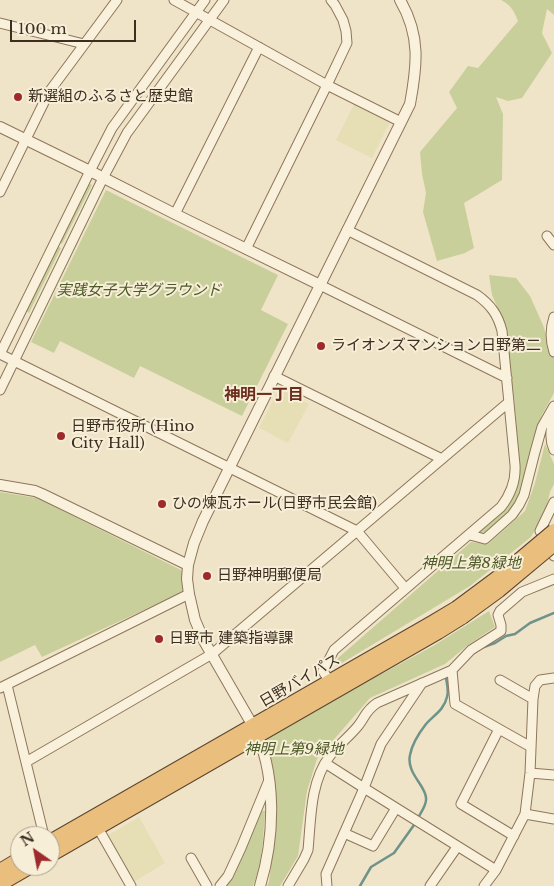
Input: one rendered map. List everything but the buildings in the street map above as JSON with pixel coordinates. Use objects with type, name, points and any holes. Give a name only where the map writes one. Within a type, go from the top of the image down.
[{"type":"highway","name":"日野バイパス","points":[[60,837],[438,632],[500,576],[554,531]]},
{"type":"highway","name":"日野バイパス","points":[[60,849],[256,731],[330,682],[432,623],[459,612],[499,590],[554,544]]},
{"type":"highway","points":[[0,884],[14,876]]},
{"type":"street","points":[[0,192],[49,92],[118,0]]},
{"type":"street","points":[[174,0],[327,85],[400,122]]},
{"type":"street","points":[[205,0],[112,128],[0,354],[357,531],[405,588]]},
{"type":"street","points":[[0,390],[103,178],[127,133],[224,0]]},
{"type":"street","points":[[246,249],[347,43],[343,20],[331,0]]},
{"type":"street","points":[[260,886],[271,826],[269,780],[265,754],[256,731],[204,641],[195,620],[187,579],[188,565],[197,535],[229,467],[410,104],[416,53],[411,25],[400,0]]},
{"type":"street","points":[[0,23],[84,44]]},
{"type":"street","points":[[175,214],[259,47]]},
{"type":"street","points":[[0,127],[507,378]]},
{"type":"street","points":[[330,682],[323,671],[334,650],[501,507],[513,486],[516,470],[500,322],[493,308],[477,295],[347,230]]},
{"type":"street","points":[[547,236],[554,245]]},
{"type":"street","points":[[554,317],[550,327],[551,344],[554,352]]},
{"type":"street","points":[[274,376],[442,459]]},
{"type":"street","points":[[26,762],[212,654],[509,402]]},
{"type":"street","points":[[470,535],[485,538],[512,515],[519,505],[524,495],[542,427],[554,406]]},
{"type":"street","points":[[554,413],[550,430],[554,450]]},
{"type":"street","points":[[0,485],[35,491],[188,565]]},
{"type":"street","points":[[554,502],[540,531],[554,556]]},
{"type":"street","points":[[288,886],[308,850],[314,789],[325,763],[330,755],[359,725],[369,708],[452,670],[471,650],[501,631],[498,615],[500,611],[522,592],[554,579]]},
{"type":"street","points":[[42,826],[26,762],[4,686],[189,594]]},
{"type":"street","points":[[452,670],[455,704],[531,747]]},
{"type":"street","points":[[484,886],[496,870],[525,814],[530,773],[535,686],[540,680],[554,678]]},
{"type":"street","points":[[500,680],[533,699]]},
{"type":"street","points":[[327,886],[326,874],[381,744],[422,683]]},
{"type":"street","points":[[498,729],[461,804],[514,836]]},
{"type":"street","points":[[325,763],[496,870]]},
{"type":"street","points":[[530,773],[554,775]]},
{"type":"street","points":[[220,886],[228,876],[238,855],[269,780]]},
{"type":"street","points":[[344,833],[373,846],[396,808]]},
{"type":"street","points":[[525,814],[554,818]]},
{"type":"street","points":[[98,828],[131,886]]},
{"type":"street","points":[[430,886],[458,846]]},
{"type":"street","points":[[191,858],[207,886]]},
{"type":"shaded area","points":[[354,104],[390,122],[372,158],[336,140]]},
{"type":"shaded area","points":[[279,388],[309,404],[288,443],[259,428]]},
{"type":"shaded area","points":[[139,817],[165,863],[132,883],[107,836]]},
{"type":"green space","points":[[501,0],[554,0],[554,15],[547,9],[542,33],[552,53],[522,98],[508,101],[496,97],[503,114],[502,180],[464,203],[474,248],[465,253],[437,261],[423,212],[426,193],[420,152],[457,108],[449,92],[468,66],[478,68],[518,21],[512,9]]},
{"type":"green space","points":[[88,183],[92,185],[62,244],[60,242]]},
{"type":"green space","name":"実践女子大学グラウンド","points":[[106,190],[278,275],[261,310],[288,324],[242,416],[140,366],[134,378],[60,341],[54,353],[31,342]]},
{"type":"green space","points":[[57,246],[61,248],[29,313],[26,311]]},
{"type":"green space","points":[[489,275],[516,278],[530,296],[543,325],[554,358],[554,393],[542,415],[515,505],[486,533],[479,532],[510,503],[520,467],[514,398],[510,379],[507,331],[492,295]]},
{"type":"green space","name":"神明上第8緑地","points":[[545,444],[554,464],[554,484],[546,510],[531,537],[470,586],[337,666],[338,658],[471,542],[488,544],[525,511],[535,483]]},
{"type":"green space","points":[[0,492],[37,498],[181,570],[183,592],[42,657],[35,645],[0,662]]},
{"type":"green space","name":"神明上第9緑地","points":[[489,611],[495,627],[468,645],[445,664],[370,698],[317,759],[307,791],[298,856],[280,886],[267,886],[277,806],[267,736],[433,646]]},
{"type":"green space","points":[[258,810],[265,811],[261,859],[253,886],[225,886]]},
{"type":"waterway","points":[[481,648],[495,643],[506,636],[515,634],[530,623],[554,613]]},
{"type":"waterway","points":[[419,816],[425,805],[426,798],[411,768],[410,755],[421,731],[446,702],[448,692],[446,678]]},
{"type":"waterway","points":[[360,886],[371,867],[394,853],[414,825]]},
{"type":"place","name":"新選組のふるさと歴史館","points":[[18,97]]},
{"type":"place","name":"ライオンズマンション日野第二","points":[[321,346]]},
{"type":"place","name":"日野市役所 (Hino City Hall)","points":[[61,436]]},
{"type":"place","name":"ひの煉瓦ホール(日野市民会館)","points":[[162,504]]},
{"type":"place","name":"日野神明郵便局","points":[[207,576]]},
{"type":"place","name":"日野市 建築指導課","points":[[159,639]]},
{"type":"district","name":"神明一丁目","points":[[264,395]]}]
